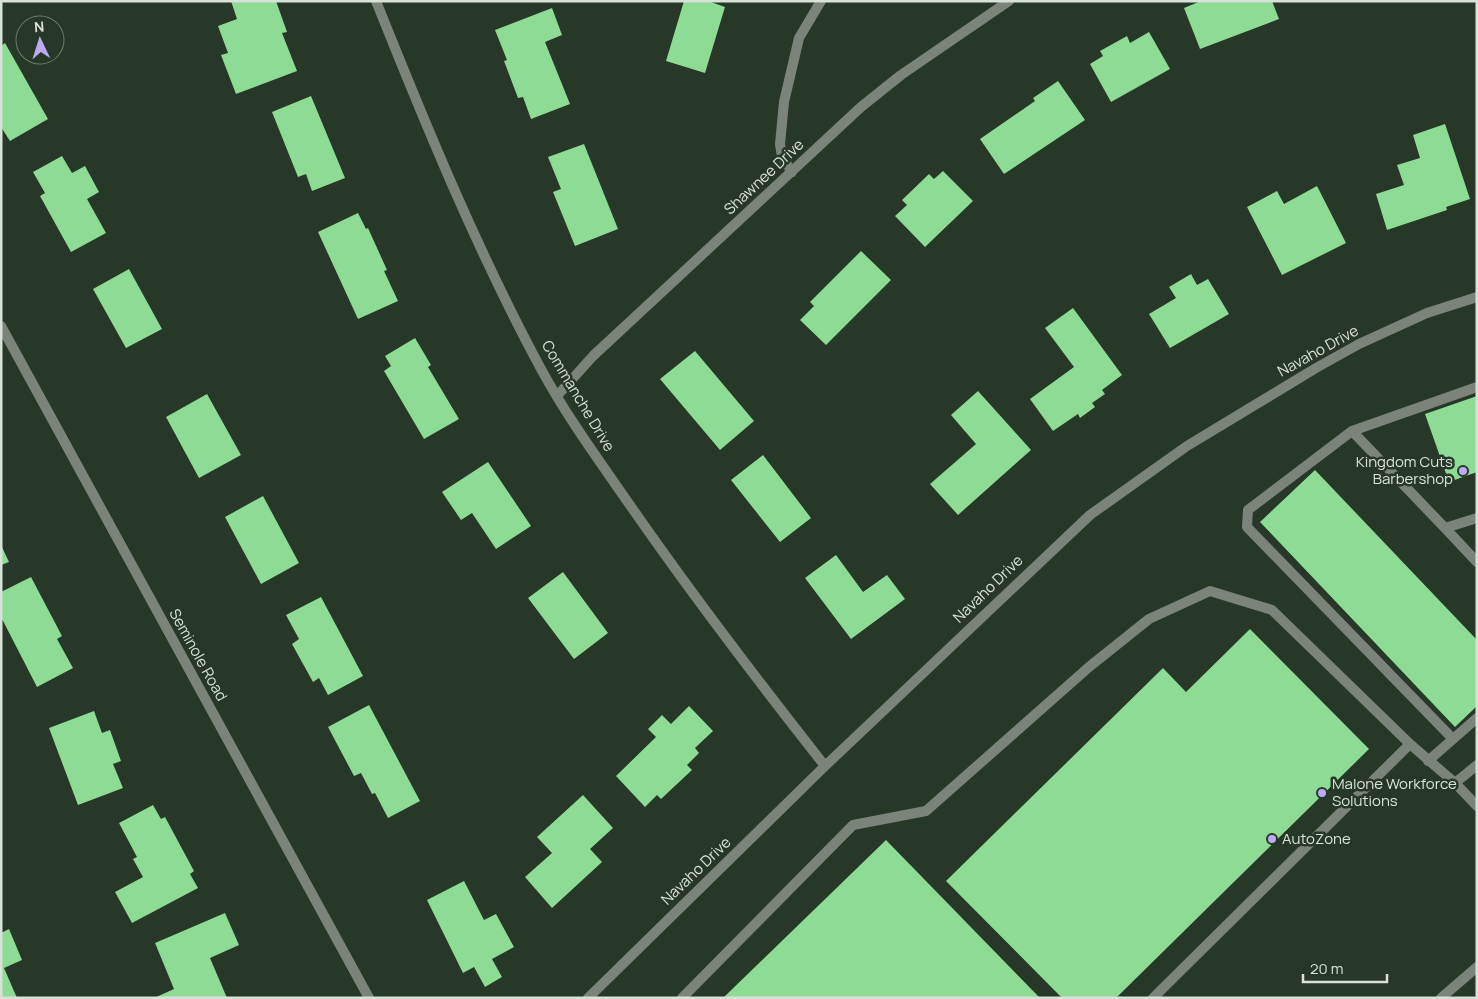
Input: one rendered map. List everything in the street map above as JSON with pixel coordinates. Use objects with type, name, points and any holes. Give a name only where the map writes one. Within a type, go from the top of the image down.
[{"type":"street","name":"Commanche Drive","points":[[376,1],[440,163],[478,245],[542,370],[591,450],[695,598],[825,766]]},
{"type":"street","points":[[792,172],[782,157],[780,144],[784,102],[799,38],[821,1]]},
{"type":"street","name":"Shawnee Drive","points":[[558,396],[593,356],[861,107],[901,75],[1009,1]]},
{"type":"street","name":"Navaho Drive","points":[[588,998],[825,766],[1055,546],[1090,515],[1187,446],[1359,344],[1427,313],[1477,297]]},
{"type":"street","name":"Seminole Road","points":[[1,326],[369,998]]},
{"type":"street","points":[[1453,739],[1247,527],[1248,510],[1352,431],[1477,387]]},
{"type":"street","points":[[1352,431],[1477,562]]},
{"type":"street","points":[[1445,528],[1477,518]]},
{"type":"street","points":[[682,998],[853,825],[926,811],[1089,667],[1149,619],[1210,591],[1272,610],[1477,806]]},
{"type":"street","points":[[1428,761],[1477,718]]},
{"type":"street","points":[[1153,998],[1410,744]]},
{"type":"street","points":[[1455,783],[1477,765]]},
{"type":"street","points":[[1441,998],[1477,967]]},
{"type":"building","points":[[231,1],[276,1],[287,32],[282,33],[297,71],[236,94],[221,55],[228,53],[218,26],[237,19]]},
{"type":"building","points":[[684,1],[708,1],[725,7],[705,73],[666,61]]},
{"type":"building","points":[[1201,1],[1272,1],[1279,19],[1200,49],[1184,8]]},
{"type":"building","points":[[552,8],[562,35],[545,42],[570,104],[531,119],[523,97],[518,98],[504,61],[507,60],[495,30]]},
{"type":"building","points":[[1149,32],[1170,69],[1111,102],[1090,64],[1103,56],[1100,51],[1127,36],[1130,43]]},
{"type":"building","points":[[5,43],[15,61],[15,65],[17,65],[48,119],[10,141],[1,127],[1,46]]},
{"type":"building","points":[[1058,81],[1085,120],[1004,174],[980,139],[1035,101],[1033,98]]},
{"type":"building","points":[[311,96],[345,178],[312,191],[306,174],[298,177],[272,112]]},
{"type":"building","points":[[1445,124],[1470,199],[1446,207],[1447,210],[1387,230],[1376,194],[1404,185],[1397,165],[1420,158],[1413,135]]},
{"type":"building","points":[[584,144],[618,229],[575,246],[553,192],[561,189],[548,157]]},
{"type":"building","points":[[62,156],[72,173],[85,166],[99,192],[87,199],[106,233],[71,252],[40,196],[45,193],[33,172]]},
{"type":"building","points":[[943,171],[973,201],[925,247],[895,216],[907,205],[902,200],[929,174],[934,179]]},
{"type":"building","points":[[1317,186],[1346,243],[1282,275],[1247,207],[1277,191],[1284,204]]},
{"type":"building","points":[[358,213],[366,229],[368,228],[387,270],[384,271],[398,301],[358,319],[318,232]]},
{"type":"building","points":[[861,251],[891,280],[826,345],[800,320],[814,306],[810,302]]},
{"type":"building","points":[[129,269],[162,329],[126,348],[93,289]]},
{"type":"building","points":[[1191,274],[1197,285],[1208,279],[1229,314],[1170,348],[1149,314],[1176,298],[1169,287]]},
{"type":"building","points":[[1073,308],[1122,375],[1102,390],[1105,394],[1092,403],[1095,407],[1080,418],[1078,414],[1053,431],[1030,399],[1074,367],[1045,328]]},
{"type":"building","points":[[415,338],[431,365],[428,367],[459,419],[424,439],[384,371],[391,366],[385,356]]},
{"type":"building","points":[[695,351],[754,421],[720,450],[660,379]]},
{"type":"building","points":[[978,391],[1031,450],[958,515],[930,484],[976,444],[951,415]]},
{"type":"building","points":[[207,394],[241,455],[199,478],[166,417]]},
{"type":"building","points":[[1477,396],[1477,472],[1449,482],[1425,414]]},
{"type":"building","points":[[763,455],[811,518],[780,542],[731,480]]},
{"type":"building","points":[[488,462],[531,526],[496,549],[472,513],[461,520],[442,492]]},
{"type":"building","points":[[1315,470],[1477,640],[1477,706],[1455,727],[1260,522]]},
{"type":"building","points":[[263,496],[299,563],[261,584],[225,517]]},
{"type":"building","points":[[1,545],[9,562],[1,565]]},
{"type":"building","points":[[836,555],[863,592],[887,575],[905,599],[851,639],[805,578]]},
{"type":"building","points":[[563,572],[608,633],[574,659],[528,598]]},
{"type":"building","points":[[31,577],[62,636],[57,639],[73,668],[37,687],[1,617],[1,592]]},
{"type":"building","points":[[321,597],[363,676],[328,695],[319,678],[313,682],[292,644],[299,639],[286,615]]},
{"type":"building","points":[[1250,629],[1369,749],[1116,998],[1062,998],[946,881],[1163,668],[1186,692]]},
{"type":"building","points":[[369,705],[420,801],[388,818],[375,793],[372,794],[361,773],[354,776],[328,727]]},
{"type":"building","points":[[689,706],[713,731],[695,748],[699,753],[687,765],[692,770],[661,799],[657,795],[645,807],[616,776],[656,737],[648,729],[662,715],[671,724]]},
{"type":"building","points":[[94,711],[102,733],[110,730],[121,761],[113,764],[123,788],[78,805],[49,728]]},
{"type":"building","points":[[583,795],[613,828],[590,849],[602,862],[552,908],[525,877],[552,853],[537,837]]},
{"type":"building","points":[[153,805],[161,819],[165,817],[194,871],[190,874],[198,888],[132,923],[115,892],[143,877],[133,859],[137,857],[119,823]]},
{"type":"building","points":[[886,840],[1040,998],[723,998]]},
{"type":"building","points":[[464,881],[484,920],[496,914],[514,947],[492,959],[502,977],[485,987],[474,967],[463,973],[427,900]]},
{"type":"building","points":[[225,913],[239,945],[210,958],[227,998],[154,998],[174,989],[155,943]]},
{"type":"building","points":[[9,929],[22,960],[4,968],[17,998],[1,998],[1,933]]},
{"type":"place","name":"Kingdom Cuts Barbershop","points":[[1463,471]]},
{"type":"place","name":"Malone Workforce Solutions","points":[[1322,793]]},
{"type":"place","name":"AutoZone","points":[[1272,839]]}]
